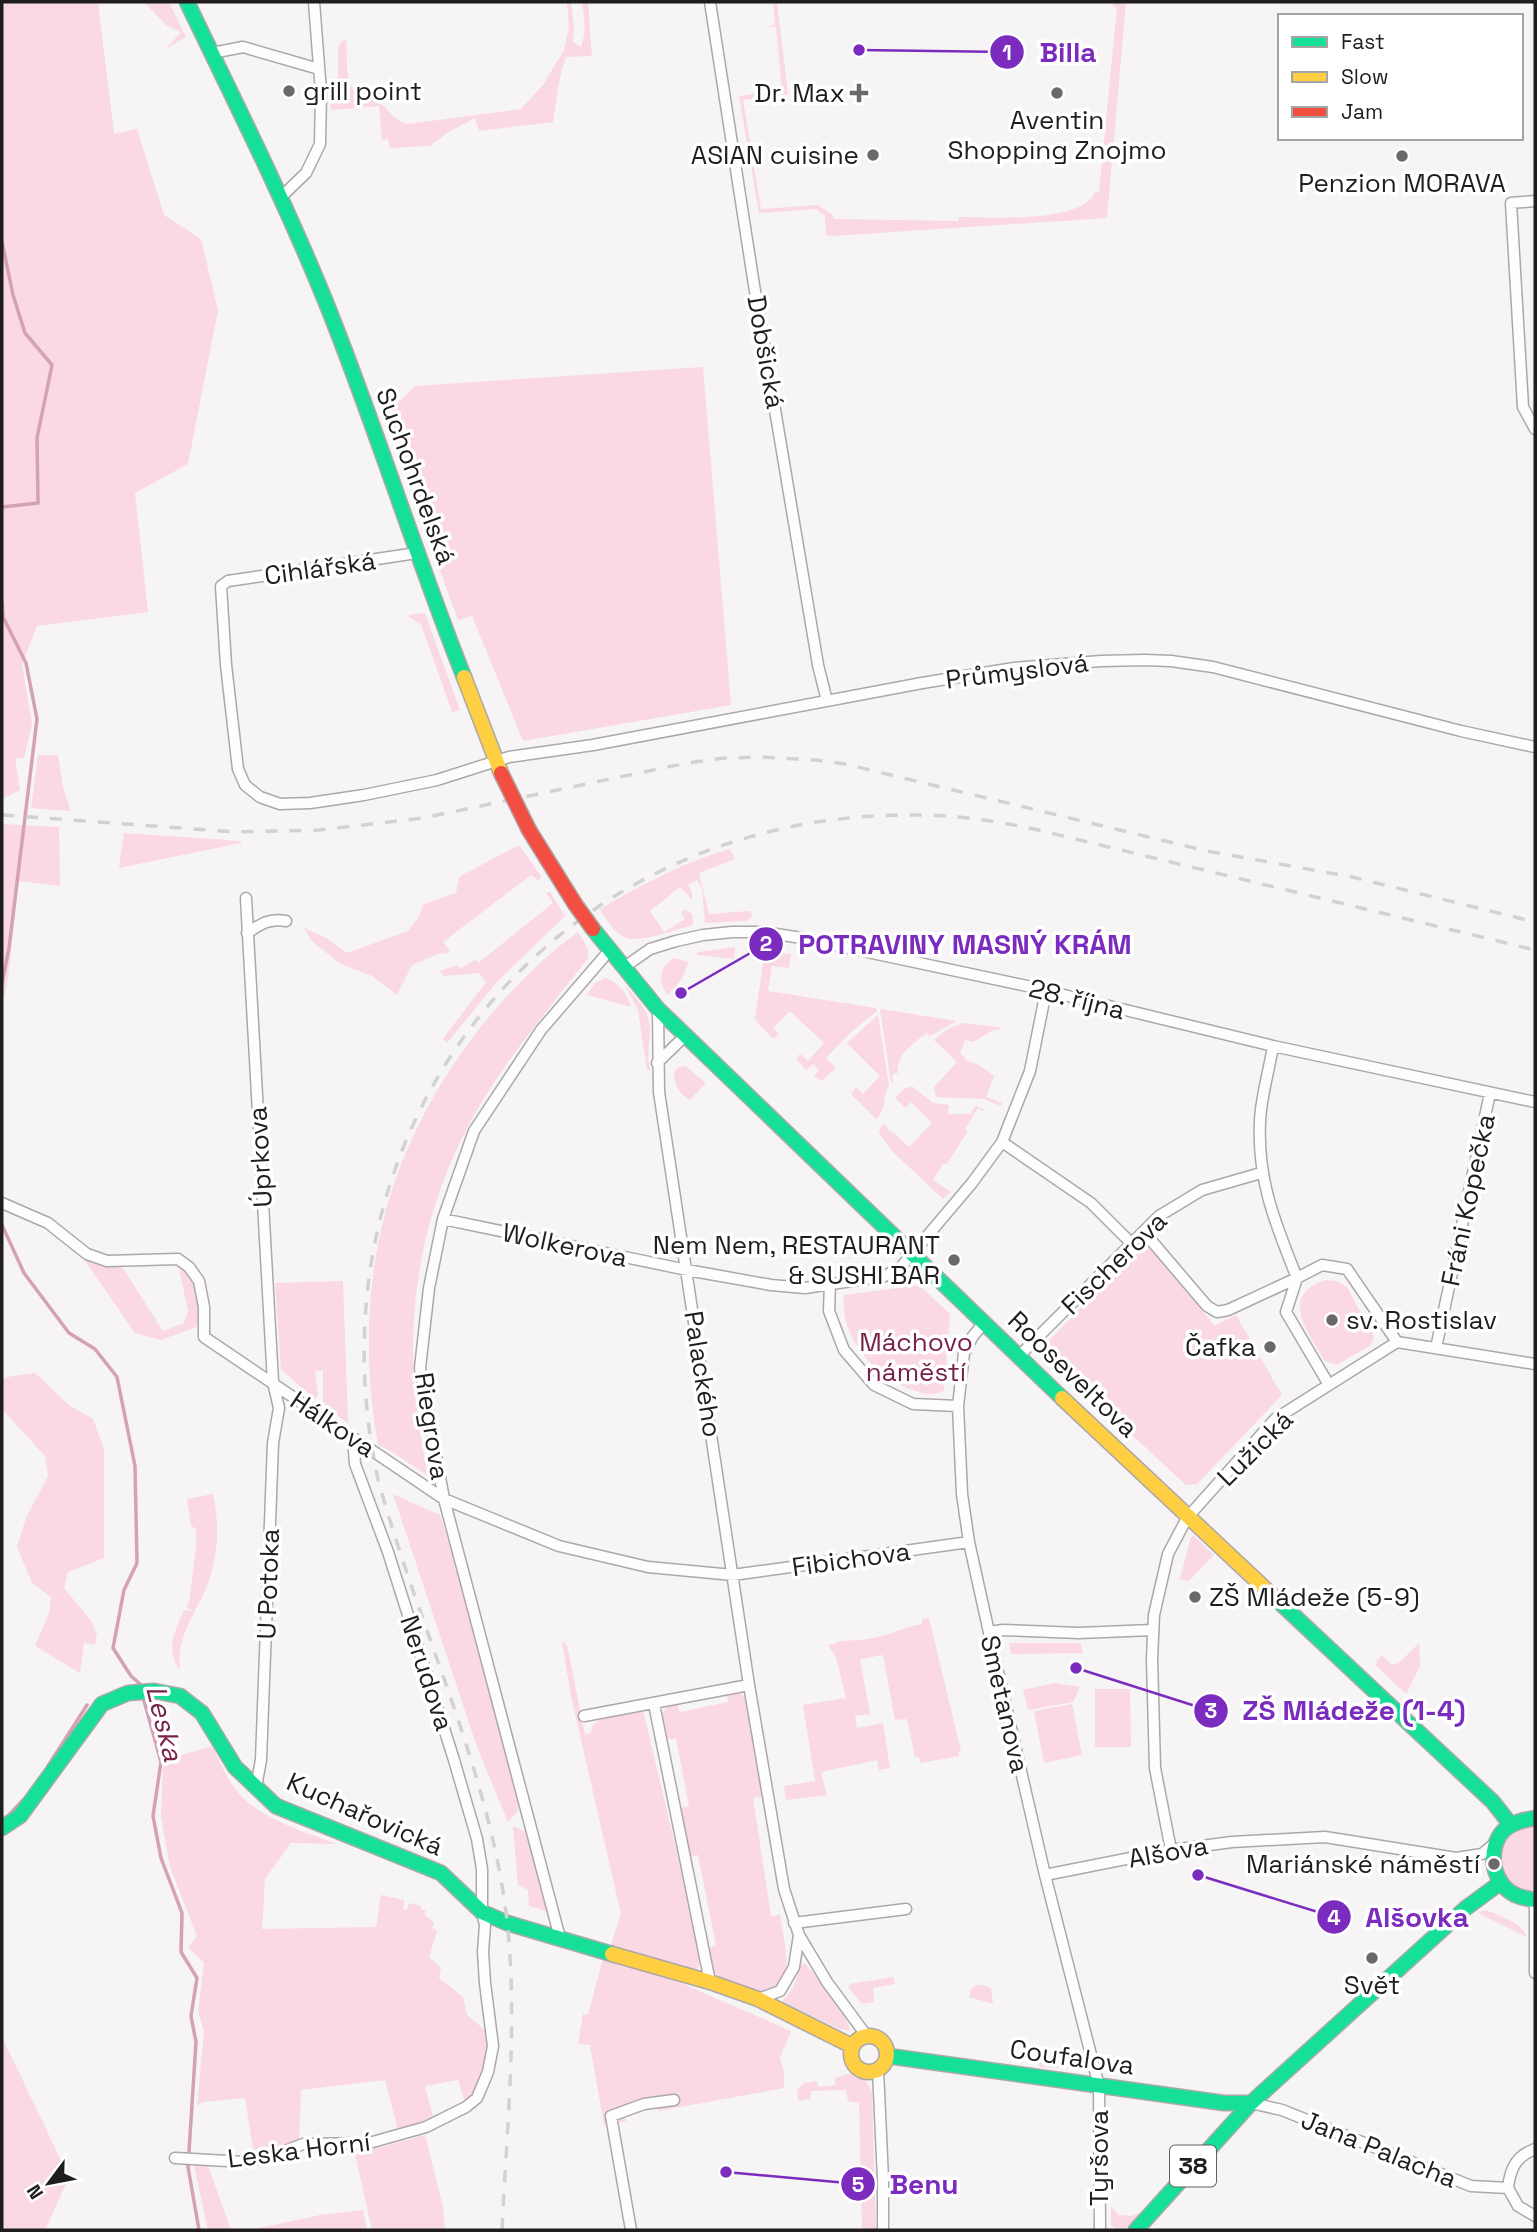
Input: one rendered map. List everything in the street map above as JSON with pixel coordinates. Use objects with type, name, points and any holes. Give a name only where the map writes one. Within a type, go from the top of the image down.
[{"type":"main road","name":"Suchohrdelská","points":[[187,2],[281,197],[326,303],[498,767],[529,830]]},
{"type":"main road","name":"Rooseveltova","points":[[529,830],[575,904],[609,951],[657,1009],[1187,1518],[1493,1802],[1511,1825]]},
{"type":"main road","name":"Kuchařovická","points":[[2,1828],[20,1816],[102,1704],[128,1693],[153,1691],[180,1696],[202,1713],[235,1767],[276,1806],[441,1873],[482,1912],[508,1923],[710,1982],[758,1999],[852,2046]]},
{"type":"main road","points":[[1535,1818],[1523,1819],[1499,1836],[1492,1859],[1500,1883],[1516,1896],[1535,1900]]},
{"type":"main road","name":"38","points":[[1136,2230],[1251,2103],[1466,1909],[1500,1883]]},
{"type":"main road","points":[[866,2035],[882,2040],[888,2056],[878,2070],[868,2072],[858,2068],[851,2056],[852,2046],[866,2035]]},
{"type":"main road","name":"Coufalova","points":[[888,2056],[1224,2103],[1251,2103]]},
{"type":"street","points":[[281,197],[306,173],[320,144],[321,92],[313,2]]},
{"type":"street","name":"Dobšická","points":[[710,2],[758,307],[818,665],[827,701]]},
{"type":"street","points":[[212,53],[243,47],[319,69]]},
{"type":"street","points":[[1535,201],[1511,203],[1523,407],[1535,429]]},
{"type":"street","name":"Cihlářská","points":[[223,584],[417,553]]},
{"type":"street","name":"Průmyslová","points":[[223,584],[220,589],[226,665],[242,780],[249,790],[267,801],[280,804],[364,795],[498,767],[509,757],[593,745],[1014,668],[1101,661],[1171,661],[1213,667],[1461,731],[1535,747]]},
{"type":"street","name":"Úprkova","points":[[246,898],[272,1382]]},
{"type":"street","points":[[247,933],[267,921],[286,921]]},
{"type":"street","name":"28. října","points":[[623,968],[650,949],[676,940],[733,932],[763,932],[814,940],[1046,991],[1273,1046],[1535,1102]]},
{"type":"street","name":"Riegrova","points":[[560,1938],[444,1499],[420,1368],[429,1288],[443,1219],[474,1131],[541,1030],[609,951]]},
{"type":"street","name":"Wolkerova","points":[[443,1219],[771,1285],[805,1287],[885,1276],[894,1272],[912,1252],[972,1183],[1002,1142],[1030,1071],[1046,991]]},
{"type":"street","name":"Palackého","points":[[657,1009],[659,1092],[749,1685],[784,1889],[799,1935],[827,1982],[866,2035]]},
{"type":"street","points":[[657,1063],[686,1035]]},
{"type":"street","points":[[1273,1046],[1259,1120],[1262,1173],[1271,1213],[1297,1278],[1286,1312],[1329,1385]]},
{"type":"street","name":"Fráni Kopečka","points":[[1436,1348],[1490,1093]]},
{"type":"street","points":[[1002,1142],[1091,1203],[1132,1244]]},
{"type":"street","name":"Fischerova","points":[[1018,1357],[1158,1216],[1202,1190],[1262,1173]]},
{"type":"street","name":"Hálkova","points":[[2,1203],[48,1223],[87,1254],[107,1261],[178,1259],[189,1267],[199,1281],[204,1307],[204,1338],[444,1499],[558,1546],[648,1567],[733,1575]]},
{"type":"street","points":[[1144,1232],[1208,1306],[1217,1312],[1228,1310],[1322,1265],[1347,1269],[1397,1342],[1535,1364]]},
{"type":"street","points":[[830,1283],[830,1311],[844,1350],[874,1385],[913,1404],[958,1406]]},
{"type":"street","name":"Smetanova","points":[[984,1323],[964,1353],[958,1406],[960,1466],[969,1542],[1045,1875],[1099,2086]]},
{"type":"street","name":"Lužická","points":[[1171,1850],[1154,1768],[1152,1630],[1168,1554],[1187,1518],[1275,1419],[1397,1342]]},
{"type":"street","name":"U Potoka","points":[[256,1787],[261,1760],[273,1443],[279,1408],[272,1382]]},
{"type":"street","name":"Nerudova","points":[[353,1439],[355,1464],[388,1552],[477,1839],[482,1869],[482,1912]]},
{"type":"street","name":"Fibichova","points":[[733,1575],[969,1542]]},
{"type":"street","points":[[989,1632],[1003,1630],[1079,1633],[1152,1630]]},
{"type":"street","points":[[584,1716],[749,1685]]},
{"type":"street","points":[[654,1704],[710,1982]]},
{"type":"street","name":"Alšova","points":[[1045,1875],[1171,1850],[1233,1842],[1325,1837],[1456,1858],[1482,1854],[1495,1843]]},
{"type":"street","points":[[1535,1900],[1535,1973]]},
{"type":"street","points":[[794,1923],[905,1909]]},
{"type":"street","name":"Leska Horní","points":[[183,2159],[245,2162],[276,2155],[303,2144],[369,2143],[426,2127],[466,2107],[477,2098],[488,2072],[493,2046],[485,1983],[485,1925],[482,1912]]},
{"type":"street","points":[[758,1999],[780,1991],[794,1967],[799,1935]]},
{"type":"street","points":[[878,2070],[883,2230]]},
{"type":"street","name":"Tyršova","points":[[1099,2086],[1100,2230]]},
{"type":"street","points":[[631,2230],[611,2116],[644,2104],[674,2100]]},
{"type":"street","name":"Jana Palacha","points":[[1251,2103],[1282,2110],[1471,2186],[1508,2188]]},
{"type":"street","points":[[1535,2150],[1520,2157],[1513,2165],[1508,2188],[1518,2206],[1535,2216]]},
{"type":"green space","points":[[2,2],[98,2],[114,134],[137,129],[164,215],[201,239],[218,310],[188,464],[135,493],[148,612],[37,626],[22,664],[32,724],[24,758],[15,758],[20,790],[2,799]]},
{"type":"green space","points":[[144,2],[169,2],[186,37],[167,48],[181,32],[166,25]]},
{"type":"green space","points":[[567,2],[571,2],[573,42],[581,47],[584,30],[582,2],[588,2],[592,56],[566,57],[559,81],[553,122],[479,131],[475,118],[430,146],[390,148],[388,139],[382,140],[379,106],[331,110],[330,100],[338,80],[338,48],[341,42],[346,40],[349,79],[355,93],[379,102],[404,123],[521,109],[543,85],[564,50],[569,28]]},
{"type":"green space","points":[[773,2],[777,2],[788,94],[743,100],[761,209],[818,205],[833,215],[834,219],[958,221],[959,217],[1011,218],[1054,214],[1087,202],[1095,192],[1099,192],[1117,8],[1113,6],[1113,2],[1126,2],[1107,218],[833,236],[826,235],[825,215],[818,209],[759,213],[739,96],[782,90],[776,27],[765,27],[775,25]]},
{"type":"green space","points":[[703,367],[731,705],[523,741],[472,616],[458,620],[384,416],[415,386]]},
{"type":"green space","points":[[425,613],[460,710],[452,712],[421,624],[409,617]]},
{"type":"green space","points":[[38,755],[58,755],[63,787],[71,811],[31,808]]},
{"type":"green space","points":[[2,824],[59,827],[60,886],[19,881],[2,1007]]},
{"type":"green space","points":[[124,833],[241,841],[241,843],[119,868]]},
{"type":"green space","points":[[519,845],[541,876],[539,881],[531,875],[443,942],[450,951],[446,954],[441,953],[412,965],[397,995],[372,976],[339,963],[312,941],[304,928],[326,938],[347,953],[408,931],[424,904],[456,893],[459,877]]},
{"type":"green space","points":[[730,849],[735,859],[699,873],[709,914],[749,911],[753,916],[746,921],[705,923],[702,888],[697,880],[688,885],[692,900],[680,887],[650,911],[664,932],[685,919],[681,912],[685,910],[692,914],[693,925],[650,937],[626,938],[615,930],[600,909],[663,875]]},
{"type":"green space","points":[[550,892],[565,916],[496,983],[447,1043],[443,1039],[486,982],[479,973],[444,976],[440,971],[457,965],[460,968],[476,960],[478,963],[553,903],[546,893]]},
{"type":"green space","points":[[578,932],[588,949],[588,958],[515,1052],[488,1092],[460,1143],[435,1207],[419,1274],[413,1342],[416,1402],[428,1476],[378,1445],[371,1388],[369,1331],[373,1274],[384,1218],[396,1177],[413,1137],[457,1059],[514,989]]},
{"type":"green space","points":[[735,947],[734,959],[697,955],[698,952]]},
{"type":"green space","points":[[765,951],[791,954],[789,968],[772,966],[768,991],[876,1008],[877,1011],[851,1032],[826,1058],[836,1068],[822,1081],[814,1076],[819,1070],[813,1064],[806,1070],[796,1059],[800,1054],[808,1061],[824,1043],[790,1011],[773,1028],[779,1034],[774,1039],[755,1018]]},
{"type":"green space","points":[[674,958],[689,962],[681,980],[668,995],[662,985],[661,975],[665,965]]},
{"type":"green space","points":[[605,978],[622,989],[631,1007],[587,995],[595,983]]},
{"type":"green space","points":[[625,985],[642,1005],[648,1017],[650,1070],[647,1070],[638,1010]]},
{"type":"green space","points":[[880,1009],[957,1021],[930,1036],[927,1033],[910,1046],[899,1062],[898,1075],[896,1072],[891,1077],[894,1081],[891,1083]]},
{"type":"green space","points":[[878,1015],[889,1086],[882,1110],[876,1119],[851,1094],[856,1087],[863,1094],[880,1076],[847,1043]]},
{"type":"green space","points":[[963,1023],[1002,1029],[994,1030],[973,1042],[965,1040],[960,1054],[965,1060],[979,1065],[994,1076],[986,1097],[1002,1103],[1001,1106],[984,1099],[936,1097],[934,1087],[957,1062],[934,1040],[948,1029]]},
{"type":"green space","points":[[685,1066],[706,1083],[690,1100],[680,1092],[674,1076],[679,1067]]},
{"type":"green space","points":[[913,1087],[933,1103],[949,1105],[948,1114],[971,1114],[975,1106],[984,1109],[983,1111],[978,1108],[965,1129],[968,1131],[933,1180],[951,1192],[943,1199],[892,1151],[879,1133],[884,1124],[909,1147],[932,1123],[911,1102],[906,1108],[895,1098]]},
{"type":"green space","points":[[1143,1248],[1152,1249],[1215,1326],[1236,1315],[1282,1395],[1197,1484],[1186,1485],[1043,1352],[1043,1347],[1083,1305]]},
{"type":"green space","points":[[83,1258],[123,1268],[163,1331],[184,1323],[188,1311],[179,1268],[184,1267],[197,1287],[199,1326],[161,1340],[135,1333]]},
{"type":"green space","points":[[1325,1280],[1336,1281],[1347,1287],[1374,1337],[1370,1346],[1336,1365],[1325,1361],[1301,1316],[1303,1296],[1311,1287]]},
{"type":"green space","points":[[343,1281],[348,1423],[323,1405],[323,1370],[315,1371],[318,1395],[315,1399],[281,1370],[275,1283]]},
{"type":"green space","name":"Máchovo náměstí","points":[[919,1285],[950,1314],[944,1391],[937,1394],[920,1393],[885,1376],[862,1353],[847,1326],[844,1311],[844,1295]]},
{"type":"green space","points":[[35,1373],[69,1405],[93,1419],[104,1449],[104,1558],[68,1572],[64,1588],[97,1631],[95,1645],[84,1643],[80,1673],[35,1646],[49,1613],[51,1597],[32,1583],[17,1547],[26,1518],[48,1476],[45,1456],[2,1409],[2,1380]]},
{"type":"green space","points":[[213,1494],[217,1529],[214,1564],[184,1636],[178,1668],[174,1660],[173,1639],[184,1610],[193,1611],[186,1607],[189,1602],[196,1530],[191,1525],[187,1499]]},
{"type":"green space","points":[[393,1494],[440,1515],[520,1800],[517,1812],[508,1822],[477,1747]]},
{"type":"green space","points":[[1194,1536],[1214,1555],[1189,1581],[1180,1579],[1191,1537]]},
{"type":"green space","points":[[929,1618],[961,1751],[958,1752],[959,1756],[920,1763],[919,1757],[915,1757],[907,1719],[895,1720],[883,1655],[860,1659],[870,1714],[855,1716],[857,1728],[883,1723],[890,1768],[879,1770],[877,1760],[821,1772],[827,1795],[786,1800],[784,1786],[815,1781],[803,1705],[846,1698],[836,1657],[828,1645],[837,1641],[883,1636],[922,1624],[922,1619]]},
{"type":"green space","points":[[562,1642],[567,1645],[585,1735],[591,1733],[593,1725],[603,1717],[643,1710],[702,1959],[697,1969],[689,1971],[610,1948],[621,1914],[571,1696]]},
{"type":"green space","points":[[1009,1643],[1076,1643],[1081,1644],[1083,1653],[1011,1654]]},
{"type":"green space","points":[[1419,1643],[1420,1666],[1406,1694],[1376,1666],[1377,1660],[1382,1655],[1392,1665],[1399,1663]]},
{"type":"green space","points":[[1055,1683],[1080,1687],[1073,1702],[1028,1710],[1023,1690]]},
{"type":"green space","points":[[1095,1689],[1130,1689],[1131,1747],[1095,1747]]},
{"type":"green space","points":[[727,1694],[741,1694],[748,1702],[762,1796],[753,1798],[771,1916],[780,1915],[786,1954],[786,1969],[781,1982],[764,1993],[735,1985],[721,1978],[712,1968],[707,1949],[716,1945],[698,1855],[689,1856],[679,1808],[689,1806],[676,1739],[666,1737],[662,1714],[668,1705],[676,1703],[680,1712],[728,1702]]},
{"type":"green space","points":[[1072,1704],[1082,1755],[1044,1763],[1034,1711]]},
{"type":"green space","points":[[212,1746],[233,1786],[253,1806],[288,1826],[337,1844],[291,1843],[265,1879],[262,1929],[376,1927],[381,1895],[404,1900],[403,1909],[407,1910],[409,1903],[421,1906],[421,1909],[426,1911],[424,1914],[434,1923],[432,1928],[437,1931],[429,1957],[441,1968],[439,1978],[463,1997],[467,2015],[486,2031],[488,2073],[466,2105],[458,2080],[425,2086],[433,2117],[398,2130],[385,2080],[301,2090],[299,2143],[254,2156],[245,2098],[203,2102],[197,2106],[204,2031],[198,2011],[204,1963],[188,1947],[197,1936],[170,1867],[161,1817],[163,1761]]},
{"type":"green space","points":[[513,1826],[529,1833],[549,1912],[529,1906],[528,1890],[518,1885]]},
{"type":"green space","points":[[1535,1826],[1535,1891],[1520,1888],[1509,1880],[1503,1870],[1501,1858],[1503,1846],[1510,1836],[1520,1829]]},
{"type":"green space","points":[[1485,1910],[1515,1924],[1527,1937],[1480,1914],[1479,1912]]},
{"type":"green space","points":[[603,1959],[669,1978],[791,2031],[780,2058],[784,2072],[784,2088],[658,2111],[656,2107],[625,2113],[626,2121],[604,2125],[590,2045],[578,2044],[583,2014],[588,2014]]},
{"type":"green space","points":[[804,1963],[838,2005],[850,2031],[839,2029],[782,2002],[793,1988]]},
{"type":"green space","points":[[893,1977],[895,1984],[873,1988],[874,2002],[862,2004],[848,1987],[850,1984]]},
{"type":"green space","points":[[976,1985],[991,1988],[993,2004],[969,1997],[971,1989]]},
{"type":"green space","points":[[2,2037],[69,2177],[45,2230],[2,2230]]},
{"type":"green space","points":[[1071,2045],[1077,2069],[1039,2067],[1043,2051]]},
{"type":"green space","points":[[851,2073],[865,2079],[872,2092],[876,2230],[862,2230],[859,2103],[848,2101],[846,2090],[811,2091],[810,2099],[798,2101],[797,2090],[804,2083],[816,2081],[819,2087],[835,2085],[835,2078]]},
{"type":"green space","points":[[425,2135],[443,2207],[445,2230],[372,2230],[355,2154]]},
{"type":"green space","points":[[193,2161],[207,2163],[231,2230],[208,2230]]},
{"type":"green space","points":[[1111,2206],[1118,2215],[1132,2216],[1145,2211],[1131,2227],[1117,2229],[1111,2225]]},
{"type":"green space","points":[[363,2210],[367,2230],[250,2230],[320,2215]]},
{"type":"waterway","name":"Leska","points":[[2,242],[13,295],[25,333],[52,365],[37,438],[38,503],[2,507]]},
{"type":"waterway","name":"Leska","points":[[2,602],[3,617],[26,663],[37,719],[9,948],[2,983]]},
{"type":"waterway","name":"Leska","points":[[2,1225],[24,1273],[69,1333],[95,1349],[117,1377],[135,1466],[137,1563],[124,1590],[113,1648],[141,1689]]},
{"type":"waterway","name":"Leska","points":[[143,1697],[161,1762],[153,1816],[161,1858],[182,1913],[181,1952],[197,1978],[191,2016],[196,2042],[188,2167],[199,2230]]},
{"type":"waterway","points":[[48,1766],[87,1705]]},
{"type":"waterway","points":[[2,1820],[23,1800]]},
{"type":"railway","points":[[2,815],[236,832],[319,830],[423,818],[687,763],[762,757],[815,760],[845,764],[1207,851],[1352,877],[1535,922]]},
{"type":"railway","points":[[502,2230],[512,2013],[508,1927],[502,1885],[478,1782],[378,1479],[364,1349],[379,1225],[419,1112],[483,1012],[567,930],[669,867],[787,828],[918,815],[976,819],[1034,829],[1535,950]]},
{"type":"traffic: fast","points":[[187,2],[311,266],[464,677]]},
{"type":"traffic: fast","points":[[593,929],[658,1009],[1062,1398]]},
{"type":"traffic: fast","points":[[1274,1597],[1493,1802],[1511,1825]]},
{"type":"traffic: fast","points":[[2,1828],[20,1816],[102,1704],[128,1693],[154,1691],[180,1696],[202,1713],[235,1767],[276,1806],[441,1873],[482,1912],[507,1923],[612,1954]]},
{"type":"traffic: fast","points":[[1535,1818],[1515,1823],[1504,1830],[1498,1838],[1493,1857],[1503,1885],[1518,1896],[1535,1900]]},
{"type":"traffic: fast","points":[[1136,2230],[1251,2103],[1466,1908],[1500,1883]]},
{"type":"traffic: fast","points":[[888,2056],[1224,2103],[1251,2103]]},
{"type":"traffic: slow","points":[[464,677],[501,773]]},
{"type":"traffic: slow","points":[[1062,1398],[1274,1597]]},
{"type":"traffic: slow","points":[[612,1954],[710,1982],[758,1999],[852,2046]]},
{"type":"traffic: slow","points":[[869,2036],[882,2041],[887,2054],[882,2067],[869,2072],[856,2067],[851,2054],[856,2041],[869,2036]]},
{"type":"traffic: jam","points":[[501,773],[529,830]]},
{"type":"traffic: jam","points":[[529,830],[575,904]]},
{"type":"traffic: jam","points":[[575,904],[593,929]]},
{"type":"place","name":"Billa","points":[[859,50]]},
{"type":"place","name":"grill point","points":[[289,91]]},
{"type":"place","name":"Dr. Max","points":[[859,93]]},
{"type":"place","name":"Aventin Shopping Znojmo","points":[[1057,93]]},
{"type":"place","name":"ASIAN cuisine","points":[[873,155]]},
{"type":"place","name":"Penzion MORAVA","points":[[1402,156]]},
{"type":"place","name":"POTRAVINY MASNÝ KRÁM","points":[[681,993]]},
{"type":"place","name":"Nem Nem, RESTAURANT & SUSHI BAR","points":[[954,1260]]},
{"type":"place","name":"sv. Rostislav","points":[[1332,1320]]},
{"type":"place","name":"Čafka","points":[[1270,1347]]},
{"type":"place","name":"ZŠ Mládeže (5-9)","points":[[1195,1597]]},
{"type":"place","name":"ZŠ Mládeže (1-4)","points":[[1076,1668]]},
{"type":"place","name":"Mariánské náměstí","points":[[1494,1864]]},
{"type":"place","name":"Alšovka","points":[[1198,1875]]},
{"type":"place","name":"Svět","points":[[1372,1958]]},
{"type":"place","name":"Benu","points":[[726,2172]]}]
